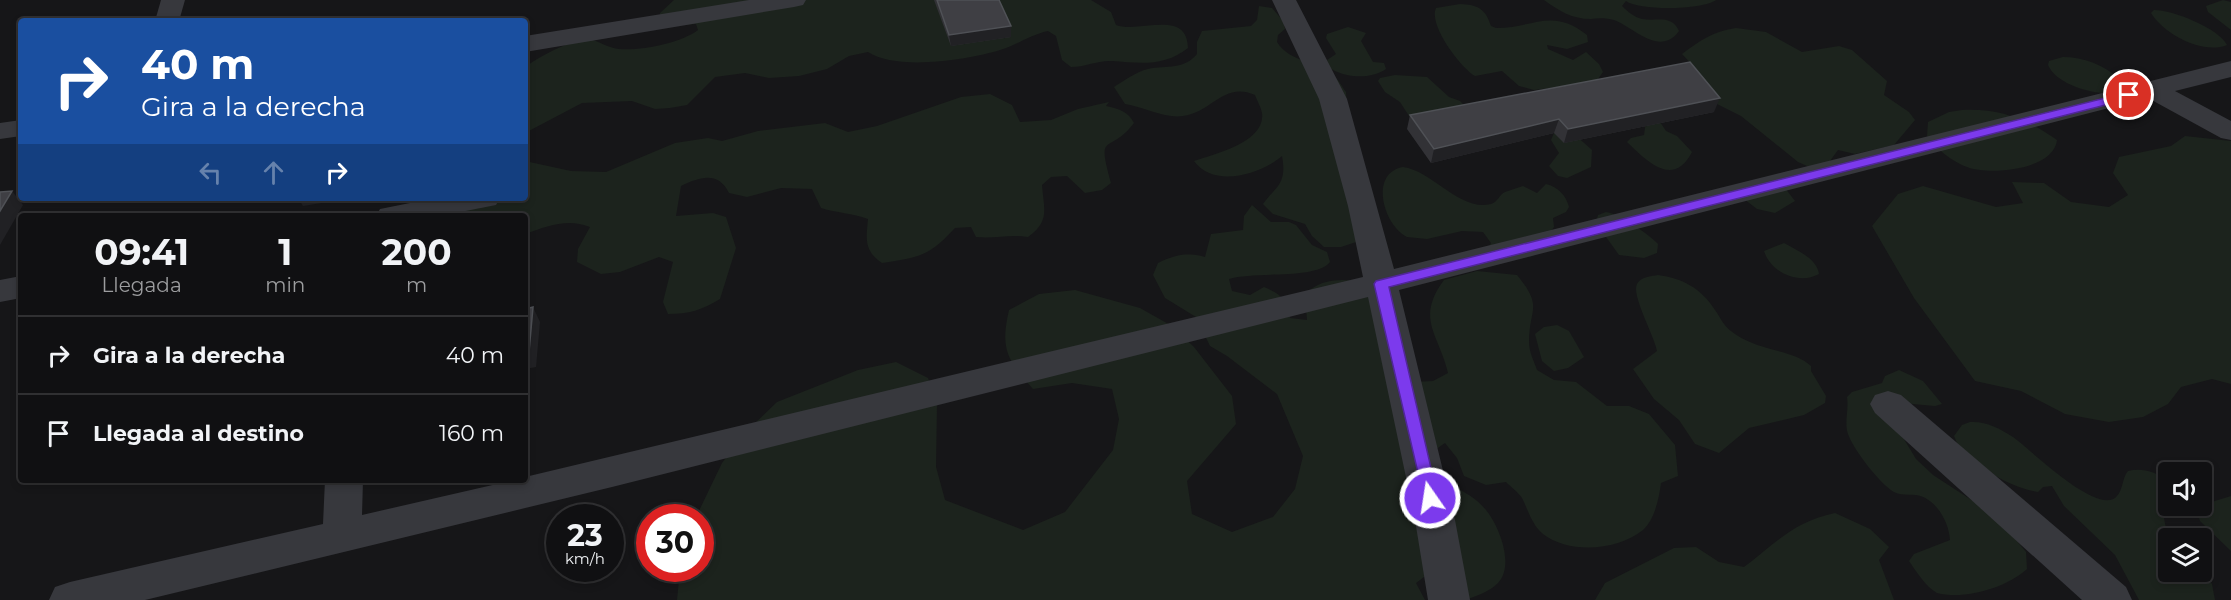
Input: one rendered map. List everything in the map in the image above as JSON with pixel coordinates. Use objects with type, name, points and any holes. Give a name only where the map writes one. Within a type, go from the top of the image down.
[{"type":"street","points":[[168,18],[174,0]]},
{"type":"street","points":[[528,44],[794,0]]},
{"type":"street","points":[[1284,0],[1333,99],[1363,206],[1435,520],[1449,600]]},
{"type":"street","points":[[70,600],[342,537],[1381,284],[2231,69]]},
{"type":"street","points":[[2151,89],[2231,132]]},
{"type":"street","points":[[0,131],[18,128]]},
{"type":"street","points":[[407,213],[469,201]]},
{"type":"street","points":[[0,291],[18,288]]},
{"type":"street","points":[[1888,404],[2111,600]]},
{"type":"street","points":[[342,537],[344,483]]},
{"type":"shaded area","points":[[674,0],[1091,0],[1111,12],[1116,25],[1137,27],[1160,25],[1180,29],[1186,36],[1188,48],[1161,61],[1142,63],[1107,61],[1071,67],[1062,60],[1056,36],[1048,31],[1000,50],[952,60],[896,61],[880,58],[868,52],[849,56],[827,69],[799,76],[769,78],[745,73],[715,77],[687,105],[655,109],[632,101],[582,103],[528,131],[528,65],[548,53],[577,41],[593,40],[612,48],[628,49],[660,45],[682,39],[698,30],[696,24],[681,25],[660,20],[660,13]]},
{"type":"shaded area","points":[[1544,0],[1716,0],[1698,6],[1671,8],[1644,6],[1626,1],[1622,6],[1636,17],[1668,21],[1676,26],[1679,31],[1671,39],[1663,42],[1646,38],[1614,20],[1584,19],[1572,16]]},
{"type":"shaded area","points":[[2223,0],[2231,2],[2231,30],[2208,12],[2206,6]]},
{"type":"shaded area","points":[[1460,4],[1472,5],[1483,11],[1491,26],[1496,28],[1553,20],[1575,27],[1587,35],[1588,42],[1567,49],[1547,45],[1548,49],[1573,60],[1586,52],[1599,64],[1603,72],[1598,79],[1589,83],[1534,90],[1519,86],[1502,71],[1475,76],[1454,55],[1437,25],[1436,8]]},
{"type":"shaded area","points":[[1259,6],[1272,8],[1284,22],[1285,29],[1278,35],[1277,42],[1282,49],[1296,58],[1327,71],[1336,78],[1346,92],[1356,242],[1341,247],[1324,247],[1312,236],[1305,224],[1273,214],[1263,204],[1282,178],[1282,156],[1262,169],[1237,176],[1213,174],[1202,169],[1194,161],[1237,145],[1256,132],[1261,123],[1262,113],[1255,95],[1244,92],[1226,94],[1202,109],[1177,116],[1125,104],[1114,87],[1144,70],[1187,63],[1197,54],[1197,42],[1202,31],[1251,26],[1257,20]]},
{"type":"shaded area","points":[[2154,10],[2172,13],[2205,26],[2227,45],[2206,47],[2184,41],[2157,21],[2151,13]]},
{"type":"shaded area","points":[[1348,27],[1366,33],[1361,41],[1373,62],[1384,63],[1386,69],[1372,75],[1357,76],[1342,74],[1328,67],[1327,60],[1336,54],[1326,38],[1327,34]]},
{"type":"shaded area","points":[[1736,28],[1766,32],[1802,52],[1839,46],[1852,50],[1887,81],[1884,95],[1909,112],[1915,120],[1894,145],[1855,154],[1838,150],[1827,165],[1814,169],[1798,162],[1741,116],[1713,102],[1691,76],[1697,70],[1682,54],[1707,37]]},
{"type":"shaded area","points":[[2063,57],[2086,60],[2100,66],[2119,79],[2121,88],[2108,93],[2096,92],[2064,81],[2048,65],[2049,61]]},
{"type":"shaded area","points":[[1395,75],[1427,77],[1449,97],[1460,101],[1466,107],[1411,119],[1400,102],[1385,92],[1378,81],[1380,78]]},
{"type":"shaded area","points":[[990,94],[1012,105],[1020,122],[1051,120],[1078,109],[1109,102],[1106,106],[1126,113],[1134,123],[1105,149],[1111,183],[1102,190],[1085,193],[1067,176],[1051,177],[1042,185],[1043,220],[1028,237],[976,237],[971,227],[955,228],[938,245],[923,254],[882,263],[869,249],[868,219],[821,208],[812,189],[781,188],[747,197],[729,193],[720,181],[714,179],[695,180],[681,186],[676,216],[713,213],[726,217],[736,248],[720,299],[701,309],[682,313],[668,314],[663,302],[673,262],[659,257],[620,272],[601,274],[577,262],[578,249],[590,227],[582,224],[565,223],[528,233],[528,213],[405,213],[411,201],[528,201],[528,162],[571,171],[606,172],[675,143],[708,138],[722,141],[758,131],[825,123],[848,132],[877,126],[961,97]]},
{"type":"shaded area","points":[[1988,111],[2012,116],[2035,126],[2057,140],[2053,150],[2045,158],[2020,168],[1990,171],[1967,167],[1939,150],[1927,136],[1928,122],[1949,112]]},
{"type":"shaded area","points":[[1646,121],[1660,122],[1666,131],[1677,136],[1692,152],[1685,163],[1676,169],[1660,168],[1627,142],[1631,138],[1644,135]]},
{"type":"shaded area","points":[[1551,129],[1575,135],[1592,150],[1591,167],[1567,178],[1558,176],[1549,166],[1559,153],[1551,140],[1554,133]]},
{"type":"shaded area","points":[[2185,136],[2231,141],[2231,384],[2212,379],[2181,387],[2168,404],[2143,417],[2109,422],[2065,414],[2021,391],[1975,381],[1914,298],[1872,226],[1898,194],[1923,186],[1996,207],[2023,203],[2012,182],[2044,183],[2071,202],[2109,207],[2128,195],[2113,173],[2119,157],[2171,146]]},
{"type":"shaded area","points":[[1403,167],[1425,176],[1457,197],[1480,205],[1491,204],[1505,192],[1523,186],[1537,193],[1546,184],[1561,192],[1569,207],[1566,212],[1553,218],[1554,227],[1533,256],[1509,261],[1488,248],[1491,243],[1483,232],[1462,231],[1427,239],[1407,237],[1391,222],[1383,200],[1386,179],[1392,171]]},
{"type":"shaded area","points":[[1785,188],[1795,201],[1775,213],[1757,209],[1744,199]]},
{"type":"shaded area","points":[[1252,205],[1271,222],[1289,222],[1296,225],[1312,245],[1327,252],[1330,262],[1323,268],[1312,271],[1229,279],[1232,291],[1250,295],[1264,287],[1283,298],[1290,318],[1307,320],[1305,294],[1318,285],[1349,280],[1366,283],[1414,382],[1433,381],[1448,373],[1430,316],[1435,294],[1444,280],[1477,271],[1517,275],[1533,302],[1529,346],[1537,370],[1554,380],[1576,382],[1607,406],[1629,406],[1649,414],[1675,445],[1678,476],[1661,483],[1651,520],[1643,530],[1632,537],[1607,546],[1566,545],[1539,530],[1522,498],[1506,482],[1486,485],[1464,476],[1457,458],[1445,443],[1432,452],[1435,464],[1446,480],[1486,510],[1500,535],[1505,556],[1503,575],[1498,583],[1487,591],[1465,600],[1428,574],[1416,583],[1425,600],[677,600],[679,582],[714,582],[714,504],[702,504],[722,463],[747,431],[777,402],[858,370],[896,362],[928,378],[937,404],[936,467],[945,500],[1023,530],[1065,512],[1113,450],[1119,419],[1112,389],[1072,383],[1033,389],[1017,370],[1006,345],[1005,335],[1009,310],[1039,294],[1075,290],[1140,308],[1172,326],[1194,347],[1232,396],[1236,424],[1187,481],[1192,514],[1232,532],[1273,517],[1295,489],[1303,456],[1277,394],[1210,346],[1196,317],[1165,298],[1153,275],[1158,263],[1170,258],[1181,255],[1205,257],[1211,234],[1243,230],[1244,216]]},
{"type":"shaded area","points":[[1606,212],[1626,220],[1648,235],[1658,244],[1657,253],[1644,258],[1619,255],[1596,223],[1598,215]]},
{"type":"shaded area","points":[[1784,243],[1810,259],[1819,274],[1803,278],[1779,271],[1764,251]]},
{"type":"shaded area","points":[[1658,275],[1683,282],[1697,290],[1710,302],[1726,326],[1745,340],[1804,360],[1811,366],[1811,371],[1826,396],[1825,403],[1804,415],[1749,428],[1719,453],[1695,444],[1679,420],[1654,399],[1633,369],[1657,351],[1636,289],[1641,280]]},
{"type":"shaded area","points":[[1557,325],[1569,331],[1584,357],[1568,368],[1554,371],[1542,361],[1535,334],[1544,327]]},
{"type":"shaded area","points":[[1899,370],[1923,381],[1942,404],[1935,406],[1902,403],[1899,431],[1916,459],[1933,475],[1996,516],[2026,552],[2027,569],[2008,582],[1985,591],[1960,595],[1937,593],[1925,583],[1909,561],[1914,554],[1950,540],[1944,519],[1935,506],[1923,497],[1897,493],[1888,488],[1855,448],[1846,425],[1847,397],[1852,392],[1882,383],[1885,376]]},
{"type":"shaded area","points":[[1976,422],[1997,428],[2021,443],[2080,490],[2095,497],[2108,500],[2117,496],[2128,471],[2144,470],[2158,475],[2158,516],[2164,516],[2166,528],[2158,528],[2158,582],[2210,582],[2215,600],[2139,600],[2115,555],[2064,506],[2052,486],[2043,487],[2038,492],[2027,490],[1977,464],[1959,446],[1954,436],[1962,425]]},
{"type":"shaded area","points":[[2231,496],[2231,551],[2212,533],[2212,528],[2207,528],[2200,521],[2198,516],[2212,516],[2212,502]]},
{"type":"shaded area","points":[[1835,513],[1870,529],[1889,547],[1879,560],[1894,600],[1595,600],[1605,583],[1674,548],[1696,547],[1719,562],[1744,567],[1796,528]]},
{"type":"building","points":[[937,0],[999,0],[1011,26],[949,35]]},
{"type":"building","points":[[1690,62],[1720,98],[1568,129],[1559,119],[1434,149],[1410,115]]},
{"type":"building","points":[[12,191],[0,211],[0,192]]},
{"type":"building","points":[[533,307],[528,352],[528,308]]},
{"type":"route","points":[[1430,498],[1381,284],[2129,95]]}]
